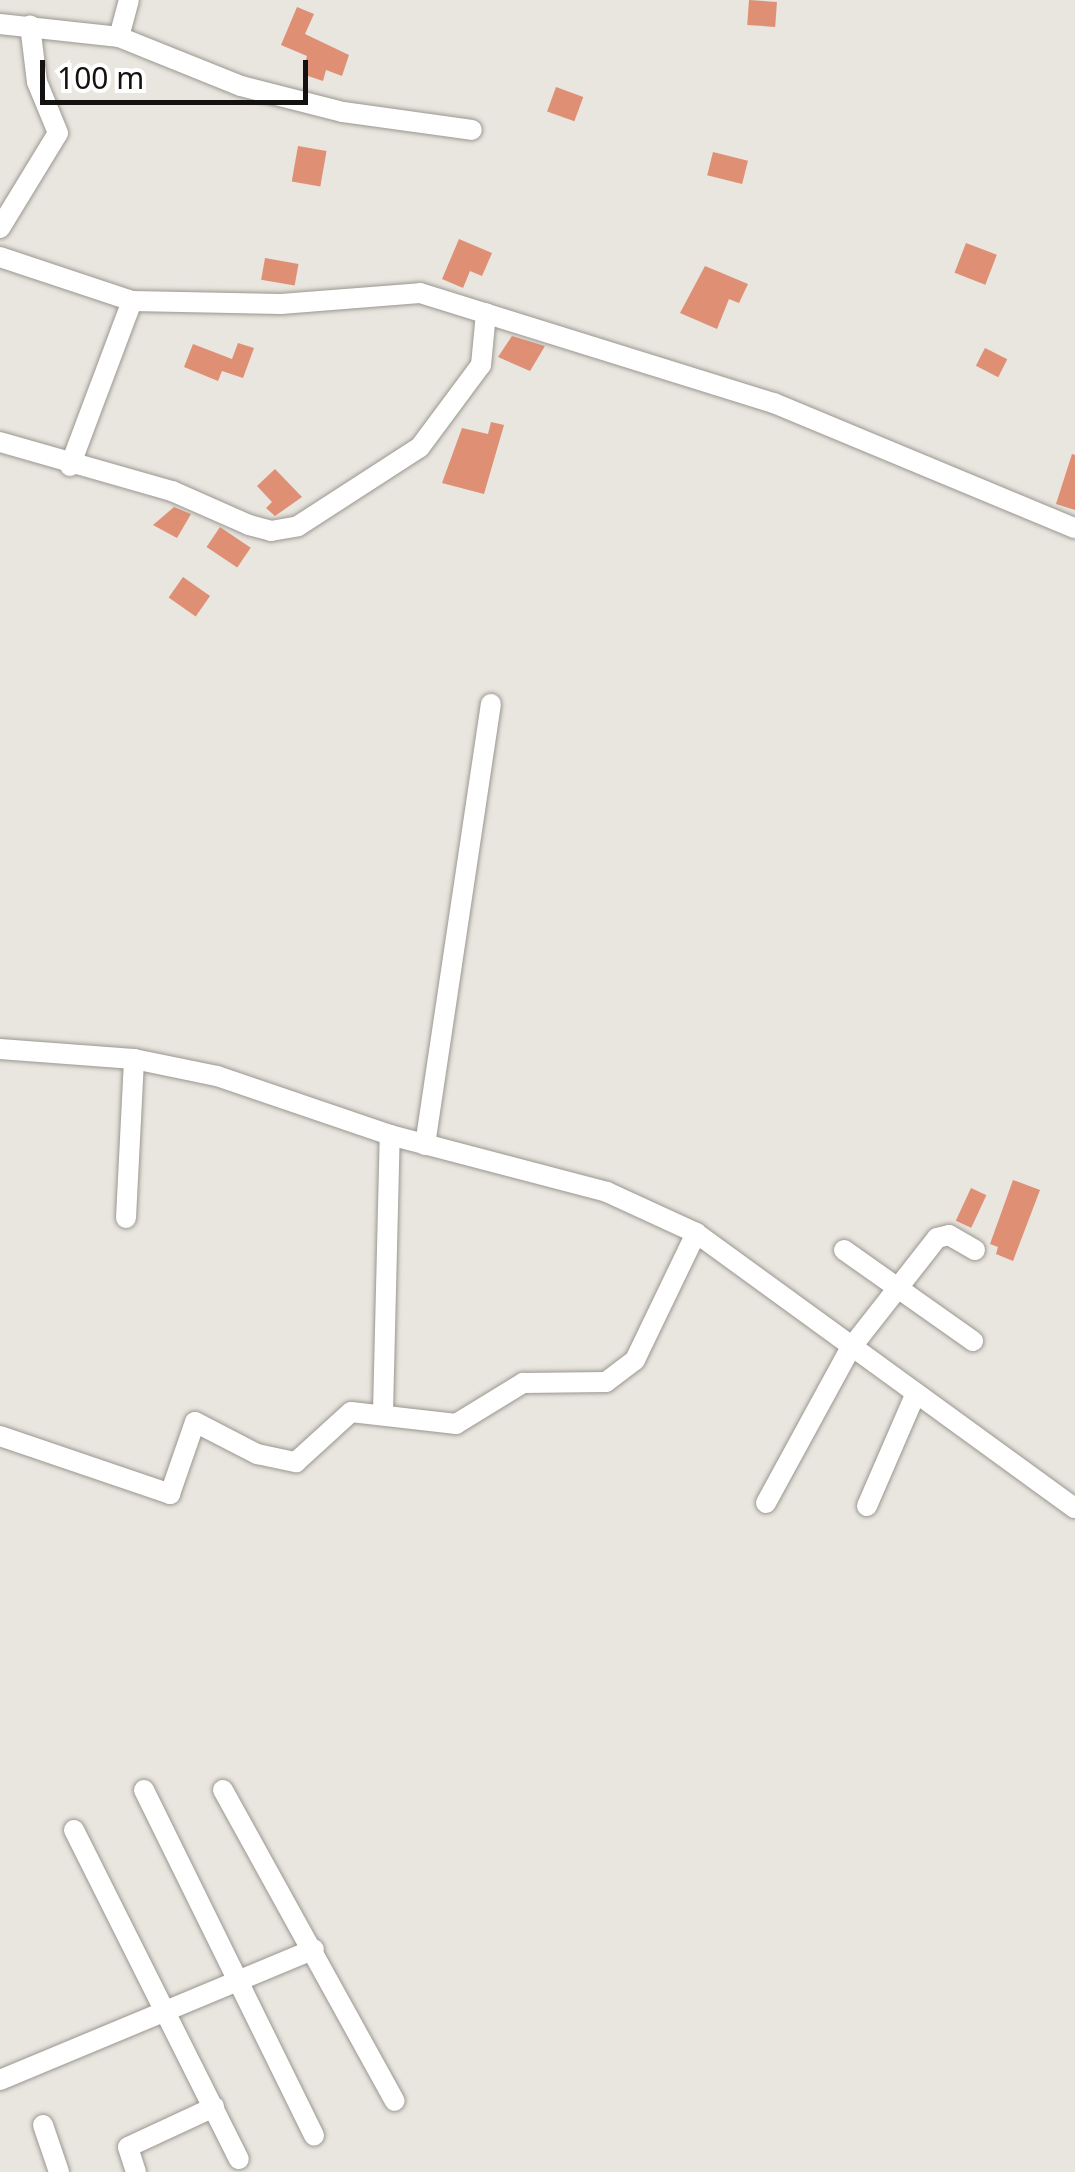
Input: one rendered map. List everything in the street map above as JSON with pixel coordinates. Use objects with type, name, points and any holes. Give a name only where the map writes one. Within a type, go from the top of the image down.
[{"type":"street","points":[[119,37],[129,0]]},
{"type":"street","points":[[0,24],[119,37],[241,86],[343,112],[472,130]]},
{"type":"street","points":[[0,228],[58,133],[37,82],[30,25]]},
{"type":"street","points":[[0,257],[132,301],[282,304],[398,291],[486,314],[774,403],[1075,528]]},
{"type":"street","points":[[70,466],[132,301]]},
{"type":"street","points":[[0,442],[70,466],[172,491],[248,525],[271,531],[298,526],[420,448],[481,365],[486,314]]},
{"type":"street","points":[[425,1145],[492,704]]},
{"type":"street","points":[[0,1049],[134,1060],[217,1076],[390,1135],[608,1192],[696,1233],[850,1349],[1075,1508]]},
{"type":"street","points":[[126,1218],[134,1060]]},
{"type":"street","points":[[383,1412],[390,1135]]},
{"type":"street","points":[[0,1436],[170,1494],[195,1422],[257,1454],[296,1462],[351,1412],[383,1412],[418,1423],[456,1424],[523,1382],[620,1377],[635,1360],[696,1233]]},
{"type":"street","points":[[766,1504],[850,1349],[940,1235],[975,1250]]},
{"type":"street","points":[[844,1250],[972,1340]]},
{"type":"street","points":[[867,1506],[916,1393]]},
{"type":"street","points":[[144,1790],[241,1980],[314,2135]]},
{"type":"street","points":[[223,1790],[314,1948],[395,2102]]},
{"type":"street","points":[[74,1830],[239,2159]]},
{"type":"street","points":[[0,2080],[168,2014],[314,1948]]},
{"type":"street","points":[[136,2172],[128,2147],[214,2107]]},
{"type":"street","points":[[44,2124],[59,2172]]},
{"type":"building","points":[[749,0],[777,2],[775,27],[747,25]]},
{"type":"building","points":[[297,7],[314,14],[305,34],[349,55],[342,76],[326,70],[323,81],[308,76],[303,71],[307,56],[281,45]]},
{"type":"building","points":[[556,87],[583,97],[574,121],[547,111]]},
{"type":"building","points":[[298,146],[327,151],[320,186],[292,181]]},
{"type":"building","points":[[713,152],[748,161],[742,184],[707,175]]},
{"type":"building","points":[[459,239],[492,253],[482,276],[470,271],[463,288],[442,279]]},
{"type":"building","points":[[966,243],[997,255],[985,285],[955,273]]},
{"type":"building","points":[[265,258],[298,264],[295,286],[261,280]]},
{"type":"building","points":[[705,266],[748,284],[739,303],[729,299],[717,329],[680,313]]},
{"type":"building","points":[[512,336],[545,346],[530,371],[498,357]]},
{"type":"building","points":[[238,343],[254,348],[243,378],[222,371],[218,381],[184,367],[193,344],[232,359]]},
{"type":"building","points":[[985,348],[1007,359],[998,377],[976,366]]},
{"type":"building","points":[[491,422],[504,425],[484,494],[442,483],[462,428],[488,434]]},
{"type":"building","points":[[1072,454],[1075,455],[1075,510],[1056,504]]},
{"type":"building","points":[[275,469],[302,497],[275,516],[266,508],[272,502],[257,486]]},
{"type":"building","points":[[174,507],[191,514],[177,538],[153,525]]},
{"type":"building","points":[[220,527],[251,548],[237,568],[207,547]]},
{"type":"building","points":[[183,577],[210,596],[196,616],[169,597]]},
{"type":"building","points":[[1013,1180],[1040,1190],[1013,1261],[996,1254],[998,1247],[990,1244]]},
{"type":"building","points":[[971,1188],[986,1195],[971,1228],[956,1221]]}]
